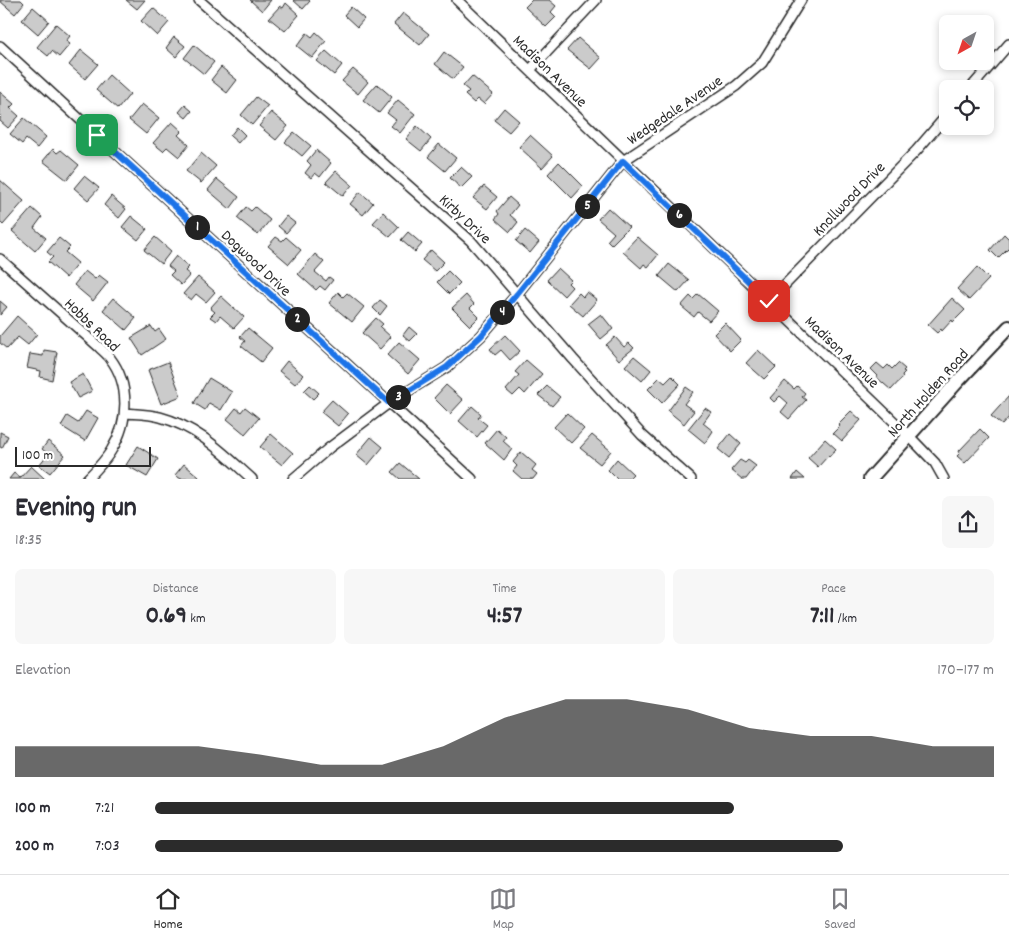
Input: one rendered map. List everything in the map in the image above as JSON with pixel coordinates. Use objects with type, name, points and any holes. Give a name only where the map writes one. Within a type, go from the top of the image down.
[{"type":"main road","name":"North Holden Road","points":[[870,479],[1009,327]]},
{"type":"street","name":"Kirby Drive","points":[[198,0],[471,241],[573,359],[642,435],[691,479]]},
{"type":"street","name":"Madison Avenue","points":[[457,0],[910,436],[935,464],[944,479]]},
{"type":"street","points":[[530,70],[596,0]]},
{"type":"street","name":"Wedgedale Avenue","points":[[293,479],[329,448],[389,403],[447,367],[481,336],[623,161],[736,86],[762,63],[801,0]]},
{"type":"street","points":[[978,80],[1009,44]]},
{"type":"street","name":"Dogwood Drive","points":[[0,46],[472,479]]},
{"type":"street","name":"Knollwood Drive","points":[[769,301],[916,151],[939,124]]},
{"type":"street","name":"Hobbs Road","points":[[0,259],[99,347],[110,359],[120,377],[125,396],[126,413],[119,438],[106,459],[88,479]]},
{"type":"street","points":[[126,413],[159,417],[180,424],[227,455],[252,479]]},
{"type":"building","points":[[0,0],[21,0],[24,3],[15,14]]},
{"type":"building","points":[[126,0],[145,0],[137,9]]},
{"type":"building","points":[[250,0],[271,0],[262,11]]},
{"type":"building","points":[[293,0],[309,0],[310,1],[303,9]]},
{"type":"building","points":[[532,0],[549,0],[556,6],[551,12],[556,17],[546,27],[525,7]]},
{"type":"building","points":[[286,3],[299,15],[285,31],[269,18],[280,6],[283,8]]},
{"type":"building","points":[[33,7],[49,21],[38,34],[22,20]]},
{"type":"building","points":[[351,7],[364,19],[357,27],[344,15]]},
{"type":"building","points":[[153,8],[169,22],[157,36],[141,21]]},
{"type":"building","points":[[403,13],[429,34],[420,45],[394,24]]},
{"type":"building","points":[[56,24],[70,36],[66,41],[70,44],[59,57],[52,51],[48,56],[37,47]]},
{"type":"building","points":[[316,32],[326,41],[312,58],[297,46],[307,33],[312,37]]},
{"type":"building","points":[[174,37],[185,46],[176,57],[166,48]]},
{"type":"building","points":[[578,38],[601,58],[591,69],[567,50]]},
{"type":"building","points":[[194,45],[214,62],[204,74],[184,58]]},
{"type":"building","points":[[81,50],[98,64],[85,79],[69,65]]},
{"type":"building","points":[[326,51],[342,65],[334,75],[317,61]]},
{"type":"building","points":[[444,52],[463,67],[453,79],[435,64]]},
{"type":"building","points":[[221,67],[237,80],[227,93],[211,80]]},
{"type":"building","points":[[353,69],[368,82],[358,94],[342,81]]},
{"type":"building","points":[[109,75],[130,94],[118,109],[96,90]]},
{"type":"building","points":[[472,76],[493,94],[484,104],[478,99],[474,103],[465,95],[469,91],[463,86]]},
{"type":"building","points":[[377,84],[392,97],[379,113],[363,100]]},
{"type":"building","points":[[0,92],[14,104],[10,108],[19,116],[8,128],[0,121],[2,116],[0,115]]},
{"type":"building","points":[[256,97],[268,106],[252,125],[241,115]]},
{"type":"building","points":[[398,100],[415,114],[400,133],[391,126],[396,120],[387,113]]},
{"type":"building","points":[[142,104],[159,118],[146,134],[129,120]]},
{"type":"building","points":[[185,105],[192,111],[186,118],[179,112]]},
{"type":"building","points":[[504,108],[519,121],[509,132],[494,120]]},
{"type":"building","points":[[271,112],[288,126],[276,140],[259,126]]},
{"type":"building","points":[[24,118],[46,137],[37,148],[26,139],[22,144],[10,134]]},
{"type":"building","points":[[172,122],[182,131],[178,135],[189,145],[179,157],[167,147],[163,151],[153,143]]},
{"type":"building","points":[[417,126],[431,139],[421,151],[406,139]]},
{"type":"building","points":[[237,127],[245,135],[238,143],[230,136]]},
{"type":"building","points":[[294,132],[311,146],[302,156],[285,142]]},
{"type":"building","points":[[530,135],[553,156],[542,168],[519,147]]},
{"type":"building","points":[[439,144],[456,158],[445,171],[428,157]]},
{"type":"building","points":[[53,149],[57,153],[61,150],[79,165],[67,180],[43,161]]},
{"type":"building","points":[[316,150],[331,163],[320,177],[315,173],[311,178],[305,173],[311,165],[307,161]]},
{"type":"building","points":[[201,153],[216,166],[201,183],[186,171]]},
{"type":"building","points":[[559,162],[583,186],[572,198],[548,174]]},
{"type":"building","points":[[461,167],[472,177],[461,188],[450,178]]},
{"type":"building","points":[[336,171],[352,185],[343,196],[326,182]]},
{"type":"building","points":[[84,176],[99,188],[88,200],[74,188]]},
{"type":"building","points":[[217,179],[239,197],[230,209],[208,190]]},
{"type":"building","points":[[0,180],[24,201],[3,225],[0,222]]},
{"type":"building","points":[[484,186],[497,197],[487,209],[473,198]]},
{"type":"building","points":[[360,192],[373,203],[363,215],[350,204]]},
{"type":"building","points":[[111,196],[126,209],[119,218],[104,205]]},
{"type":"building","points":[[509,197],[518,205],[510,215],[518,222],[510,232],[495,219],[499,214],[497,211]]},
{"type":"building","points":[[246,207],[251,211],[255,207],[270,220],[258,235],[237,218]]},
{"type":"building","points":[[32,208],[42,217],[34,228],[46,238],[35,251],[12,231]]},
{"type":"building","points":[[608,208],[629,227],[611,245],[607,241],[614,233],[598,219]]},
{"type":"building","points":[[383,212],[399,227],[390,237],[373,223]]},
{"type":"building","points":[[131,216],[147,229],[138,240],[122,227]]},
{"type":"building","points":[[286,216],[295,223],[286,233],[278,226]]},
{"type":"building","points":[[525,230],[539,242],[530,253],[516,241]]},
{"type":"building","points":[[408,232],[422,244],[415,252],[401,240]]},
{"type":"building","points":[[1004,234],[1009,239],[1009,249],[998,258],[990,250]]},
{"type":"building","points":[[155,237],[171,251],[161,264],[144,250]]},
{"type":"building","points":[[276,237],[282,241],[286,237],[301,250],[289,264],[268,246]]},
{"type":"building","points":[[637,237],[658,255],[648,267],[644,264],[641,268],[623,252]]},
{"type":"building","points":[[59,238],[70,247],[65,252],[78,263],[66,278],[48,262],[53,257],[47,252]]},
{"type":"building","points":[[431,250],[444,262],[435,271],[422,260]]},
{"type":"building","points":[[315,254],[324,262],[315,272],[326,281],[329,277],[333,280],[325,290],[320,286],[316,290],[298,274]]},
{"type":"building","points":[[176,256],[189,267],[185,271],[190,275],[181,285],[170,275],[174,271],[168,266]]},
{"type":"building","points":[[669,264],[689,280],[678,292],[659,276]]},
{"type":"building","points":[[977,267],[989,279],[969,300],[957,289]]},
{"type":"building","points":[[558,268],[571,280],[568,283],[572,287],[564,296],[547,280]]},
{"type":"building","points":[[85,271],[95,279],[99,275],[108,282],[93,301],[74,285]]},
{"type":"building","points":[[448,271],[460,283],[449,294],[437,282]]},
{"type":"building","points":[[198,277],[215,292],[206,302],[196,294],[191,300],[183,294]]},
{"type":"building","points":[[338,292],[343,297],[347,293],[364,307],[352,322],[329,303]]},
{"type":"building","points":[[587,292],[597,300],[583,316],[569,304],[579,293],[583,297]]},
{"type":"building","points":[[698,294],[718,311],[709,321],[698,312],[694,317],[681,306],[690,296],[693,299]]},
{"type":"building","points":[[466,295],[474,304],[470,308],[479,317],[470,326],[452,308]]},
{"type":"building","points":[[221,296],[244,317],[234,328],[220,316],[216,321],[210,317],[215,312],[210,308]]},
{"type":"building","points":[[113,298],[136,318],[126,330],[103,310]]},
{"type":"building","points":[[952,298],[965,310],[953,322],[952,320],[942,331],[941,329],[937,333],[928,325]]},
{"type":"building","points":[[380,300],[387,306],[380,315],[373,308]]},
{"type":"building","points":[[0,301],[7,307],[0,315]]},
{"type":"building","points":[[601,314],[613,329],[601,339],[588,324]]},
{"type":"building","points":[[17,316],[37,334],[28,345],[18,337],[7,349],[0,343],[0,336]]},
{"type":"building","points":[[376,318],[383,324],[380,327],[391,337],[380,349],[362,333]]},
{"type":"building","points":[[725,323],[741,340],[730,351],[714,334]]},
{"type":"building","points":[[151,326],[155,332],[159,329],[166,339],[142,355],[131,338]]},
{"type":"building","points":[[409,327],[417,334],[410,341],[403,335]]},
{"type":"building","points":[[248,328],[272,348],[261,362],[241,346],[245,341],[240,337]]},
{"type":"building","points":[[505,335],[520,351],[510,360],[501,350],[495,355],[490,349]]},
{"type":"building","points":[[615,337],[624,347],[629,343],[634,348],[619,360],[606,345]]},
{"type":"building","points":[[399,342],[420,360],[408,374],[387,355]]},
{"type":"building","points":[[44,350],[57,352],[52,380],[40,377],[41,371],[27,368],[30,354],[43,356]]},
{"type":"building","points":[[758,350],[776,367],[764,379],[746,363]]},
{"type":"building","points":[[634,356],[651,370],[642,381],[625,366]]},
{"type":"building","points":[[526,360],[542,374],[525,394],[520,389],[513,396],[506,390],[519,375],[515,372]]},
{"type":"building","points":[[287,361],[303,375],[295,384],[279,371]]},
{"type":"building","points":[[168,362],[181,396],[161,404],[148,370]]},
{"type":"building","points":[[877,363],[884,369],[888,365],[892,369],[898,363],[905,369],[903,377],[891,390],[876,377],[878,376],[871,369]]},
{"type":"building","points":[[83,374],[92,391],[78,398],[69,382]]},
{"type":"building","points":[[672,376],[680,384],[662,403],[648,389],[659,378],[665,383]]},
{"type":"building","points":[[209,378],[232,392],[221,410],[209,403],[205,410],[194,403]]},
{"type":"building","points":[[785,381],[794,389],[797,386],[805,393],[802,397],[806,400],[789,419],[781,412],[788,403],[780,396],[774,402],[770,398]]},
{"type":"building","points":[[310,385],[319,393],[313,399],[304,391]]},
{"type":"building","points":[[446,385],[463,400],[450,414],[434,398]]},
{"type":"building","points":[[547,386],[560,397],[552,406],[538,395]]},
{"type":"building","points":[[686,387],[693,392],[684,404],[694,411],[684,424],[668,411]]},
{"type":"building","points":[[1009,396],[1009,417],[1002,425],[991,416]]},
{"type":"building","points":[[332,400],[348,414],[338,426],[321,412]]},
{"type":"building","points":[[472,406],[481,414],[478,418],[487,425],[477,437],[459,421]]},
{"type":"building","points":[[245,407],[259,418],[245,434],[227,419],[236,408],[241,412]]},
{"type":"building","points":[[705,408],[711,412],[703,423],[713,431],[705,443],[688,429]]},
{"type":"building","points":[[86,411],[98,418],[85,441],[61,426],[67,416],[78,423]]},
{"type":"building","points":[[851,411],[861,420],[842,441],[833,433],[840,426],[838,424]]},
{"type":"building","points":[[567,413],[584,429],[571,443],[554,427]]},
{"type":"building","points":[[497,429],[506,437],[503,441],[512,449],[504,460],[485,443]]},
{"type":"building","points":[[980,429],[989,438],[965,463],[957,456],[960,453],[959,451]]},
{"type":"building","points":[[0,432],[8,436],[2,448],[0,447]]},
{"type":"building","points":[[271,434],[293,453],[282,465],[260,447]]},
{"type":"building","points":[[730,434],[741,444],[729,458],[718,449]]},
{"type":"building","points":[[592,435],[611,451],[600,464],[580,448]]},
{"type":"building","points":[[371,437],[383,447],[368,465],[356,455]]},
{"type":"building","points":[[825,439],[836,449],[818,467],[808,458]]},
{"type":"building","points":[[48,441],[65,455],[50,473],[39,465],[48,454],[42,449]]},
{"type":"building","points":[[138,446],[158,459],[147,477],[126,465]]},
{"type":"building","points":[[521,452],[536,465],[532,470],[537,474],[533,479],[522,479],[513,471],[517,466],[513,462]]},
{"type":"building","points":[[617,459],[633,474],[628,479],[617,479],[608,470]]},
{"type":"building","points":[[740,460],[745,463],[748,460],[756,466],[746,479],[742,479],[731,470]]},
{"type":"building","points":[[400,463],[419,479],[400,479],[392,472]]},
{"type":"building","points":[[184,464],[199,477],[198,479],[181,479],[175,475]]},
{"type":"building","points":[[31,466],[45,479],[9,479],[14,473],[20,478]]},
{"type":"building","points":[[797,472],[805,479],[792,479]]},
{"type":"route","points":[[97,135],[389,403],[447,367],[481,336],[623,161],[769,301]]}]
